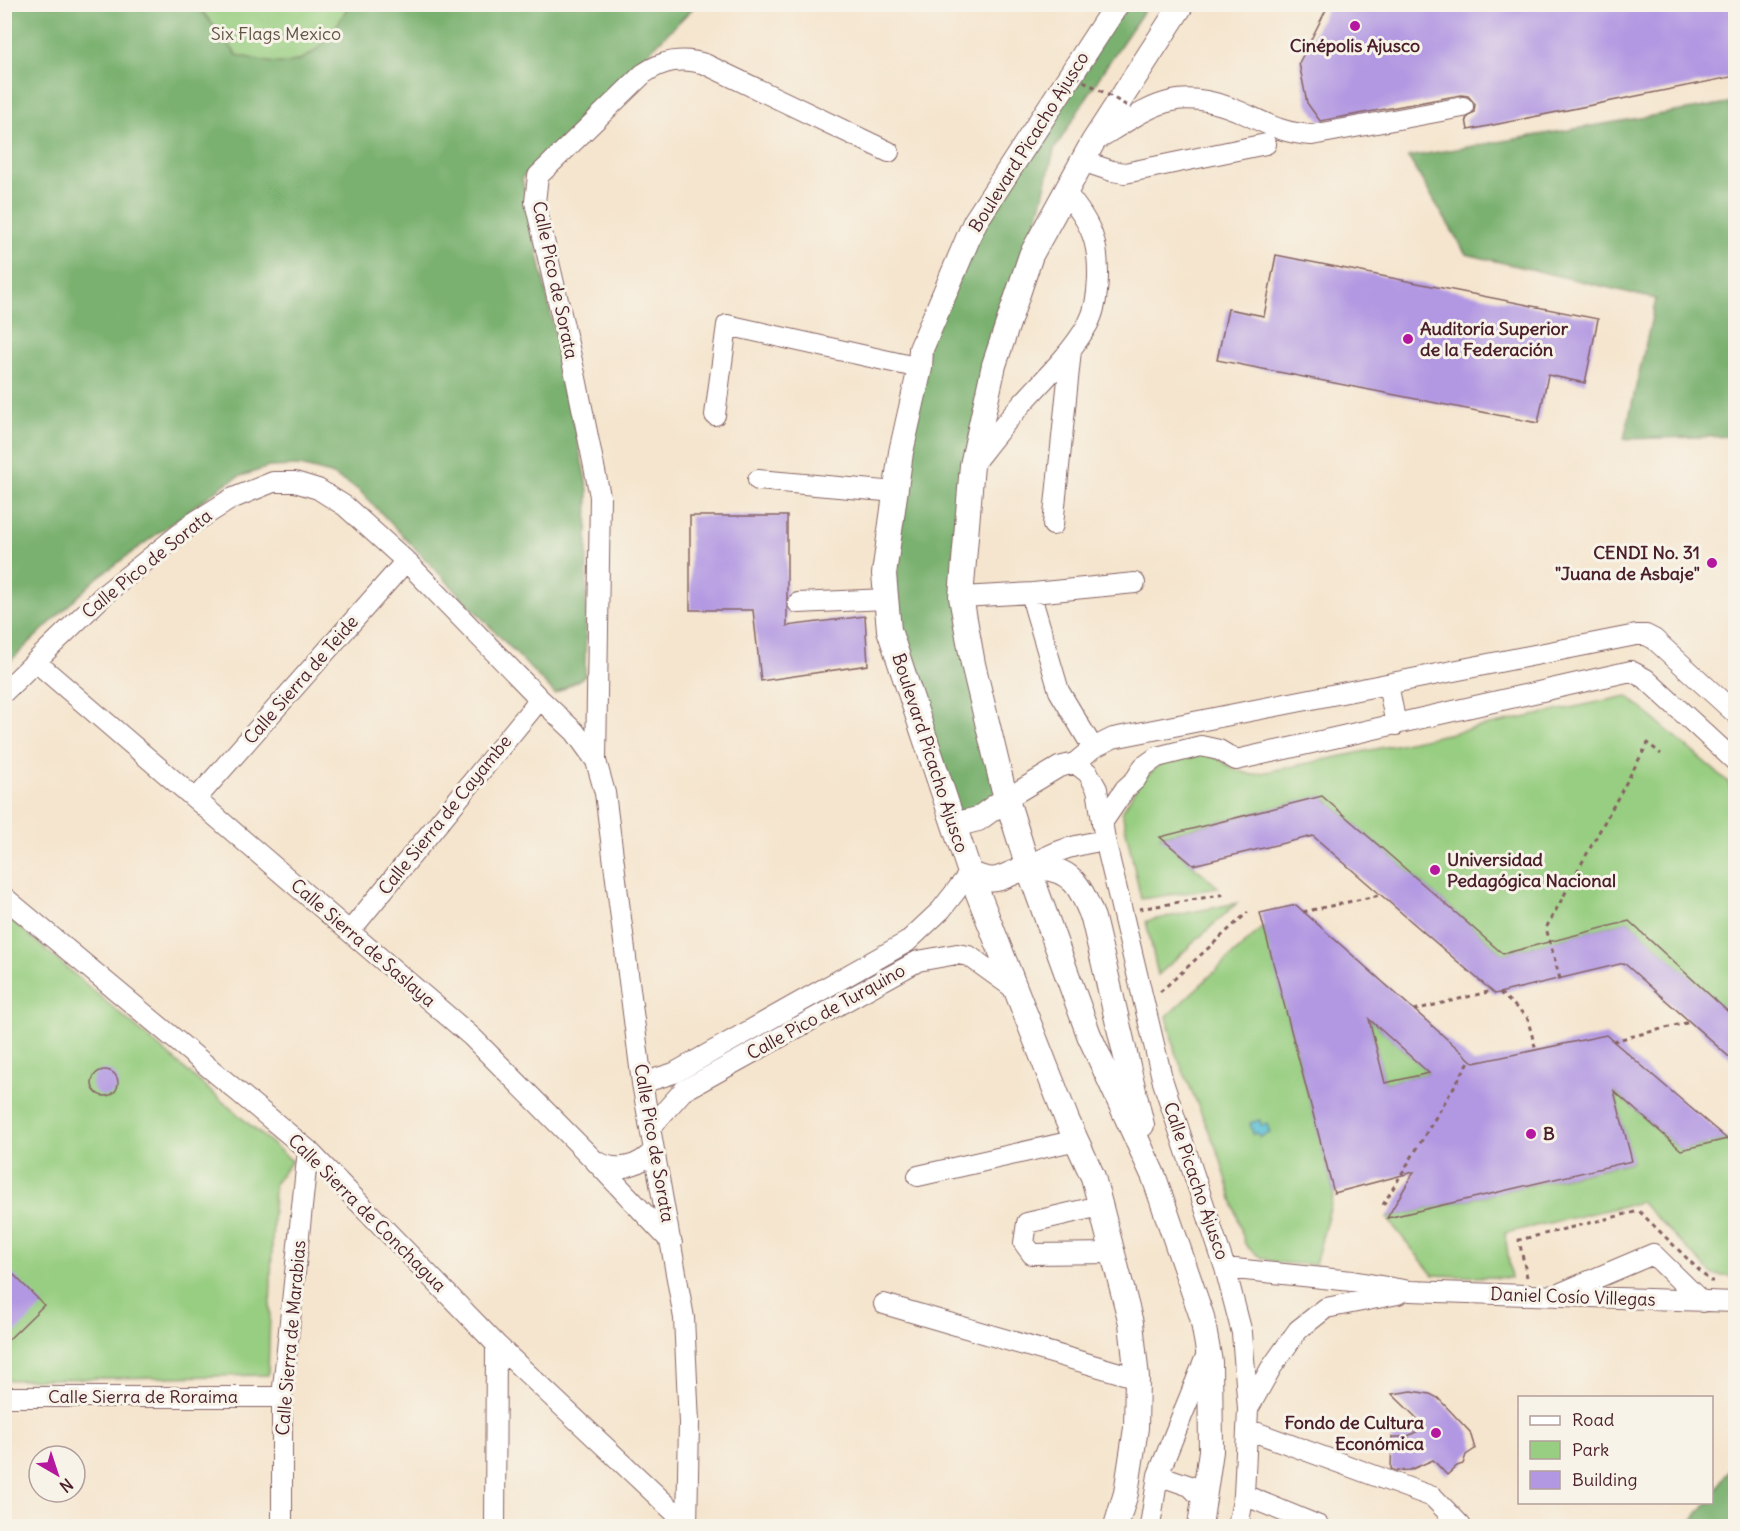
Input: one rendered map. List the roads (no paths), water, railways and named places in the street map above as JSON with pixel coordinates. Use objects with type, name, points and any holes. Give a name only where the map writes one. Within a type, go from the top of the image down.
[{"type":"main road","name":"Boulevard Picacho Ajusco","points":[[1116,1527],[1126,1493],[1136,1428],[1137,1378],[1131,1323],[1093,1178],[1067,1120],[970,873],[889,630],[884,574],[901,453],[920,368],[921,349],[975,222],[1117,4]]},
{"type":"main road","points":[[1182,4],[1088,152],[1031,255],[994,365],[972,465],[961,597],[973,664],[1006,799],[1028,867],[1089,1035],[1154,1177],[1202,1317],[1210,1362],[1211,1451],[1200,1527]]},
{"type":"main road","points":[[954,825],[978,819],[1006,799]]},
{"type":"main road","points":[[970,873],[984,879],[1000,880],[1028,867],[1052,868],[1068,875],[1082,891],[1093,918],[1154,1177]]},
{"type":"street","name":"Calle Pico de Sorata","points":[[687,1525],[689,1423],[684,1318],[642,1083],[605,793],[596,761],[600,496],[576,378],[535,202],[538,176],[643,74],[659,65],[676,60],[705,64],[889,152]]},
{"type":"street","points":[[1266,144],[1125,173],[1112,171],[1088,152],[1139,114],[1169,100],[1194,98],[1226,105],[1278,130],[1312,135],[1463,107]]},
{"type":"street","points":[[972,465],[1015,411],[1071,350],[1089,322],[1096,297],[1097,265],[1092,236],[1080,209],[1065,192]]},
{"type":"street","points":[[715,416],[728,325],[920,368]]},
{"type":"street","points":[[1053,525],[1071,350]]},
{"type":"street","points":[[758,480],[896,492]]},
{"type":"street","name":"Calle Pico de Sorata","points":[[4,692],[105,594],[193,523],[231,499],[273,482],[295,482],[318,489],[345,506],[406,561],[540,699],[576,732],[596,761]]},
{"type":"street","name":"Calle Sierra de Teide","points":[[196,799],[406,561]]},
{"type":"street","points":[[961,597],[1033,593],[1134,583]]},
{"type":"street","points":[[1033,593],[1034,606],[1059,691],[1093,748]]},
{"type":"street","points":[[798,603],[886,598]]},
{"type":"street","points":[[1006,799],[1059,767],[1075,764],[1093,748],[1113,738],[1611,638],[1646,635],[1654,639],[1736,714]]},
{"type":"street","name":"Calle Sierra de Saslaya","points":[[36,662],[472,1037],[594,1160],[672,1243]]},
{"type":"street","points":[[1028,867],[1047,855],[1104,832],[1125,789],[1136,779],[1143,767],[1157,757],[1202,746],[1219,750],[1236,760],[1630,671],[1647,680],[1736,762]]},
{"type":"street","points":[[1388,684],[1396,724]]},
{"type":"street","name":"Calle Sierra de Cayambe","points":[[350,931],[540,699]]},
{"type":"street","points":[[1126,736],[1142,749],[1143,767]]},
{"type":"street","name":"Calle Picacho Ajusco","points":[[1075,764],[1088,773],[1097,789],[1104,832],[1163,1082],[1225,1268],[1242,1333],[1248,1409],[1244,1496],[1238,1527]]},
{"type":"street","name":"Calle Pico de Turquino","points":[[642,1083],[674,1073],[898,948],[941,910],[970,873]]},
{"type":"street","name":"Calle Sierra de Conchagua","points":[[4,897],[308,1150],[496,1344],[687,1525]]},
{"type":"street","name":"Calle Pico de Turquino","points":[[650,1128],[683,1091],[918,961],[957,954],[969,956],[1015,989]]},
{"type":"street","points":[[918,1176],[1077,1140]]},
{"type":"street","name":"Calle Sierra de Marabias","points":[[282,1527],[282,1397],[308,1150]]},
{"type":"street","points":[[594,1160],[609,1167],[626,1167],[642,1161],[654,1150]]},
{"type":"street","points":[[1100,1206],[1027,1223],[1024,1243],[1032,1254],[1113,1253]]},
{"type":"street","points":[[1556,1296],[1653,1254],[1702,1302]]},
{"type":"street","name":"Daniel Cosío Villegas","points":[[1225,1268],[1352,1281],[1410,1291],[1736,1302]]},
{"type":"street","name":"Daniel Cosío Villegas","points":[[1248,1409],[1271,1368],[1298,1330],[1326,1308],[1410,1291]]},
{"type":"street","points":[[884,1304],[1137,1378]]},
{"type":"street","points":[[495,1527],[496,1344]]},
{"type":"street","points":[[1150,1527],[1158,1475],[1208,1351]]},
{"type":"street","name":"Calle Sierra de Roraima","points":[[4,1398],[282,1397]]},
{"type":"street","points":[[1247,1428],[1433,1497],[1461,1527]]},
{"type":"street","points":[[1158,1475],[1190,1486],[1204,1500]]},
{"type":"street","points":[[1244,1496],[1319,1527]]},
{"type":"water","points":[[1260,1120],[1261,1125],[1267,1124],[1270,1133],[1259,1137],[1258,1133],[1253,1134],[1250,1123]]},
{"type":"place","name":"Cinépolis Ajusco","points":[[1355,26]]},
{"type":"place","name":"Auditoría Superior de la Federación","points":[[1408,339]]},
{"type":"place","name":"CENDI No. 31 \"Juana de Asbaje\"","points":[[1712,563]]},
{"type":"place","name":"Universidad Pedagógica Nacional","points":[[1435,870]]},
{"type":"place","name":"B","points":[[1531,1134]]},
{"type":"place","name":"Fondo de Cultura Económica","points":[[1436,1433]]},
{"type":"park label","name":"Six Flags Mexico","points":[[276,34]]}]
